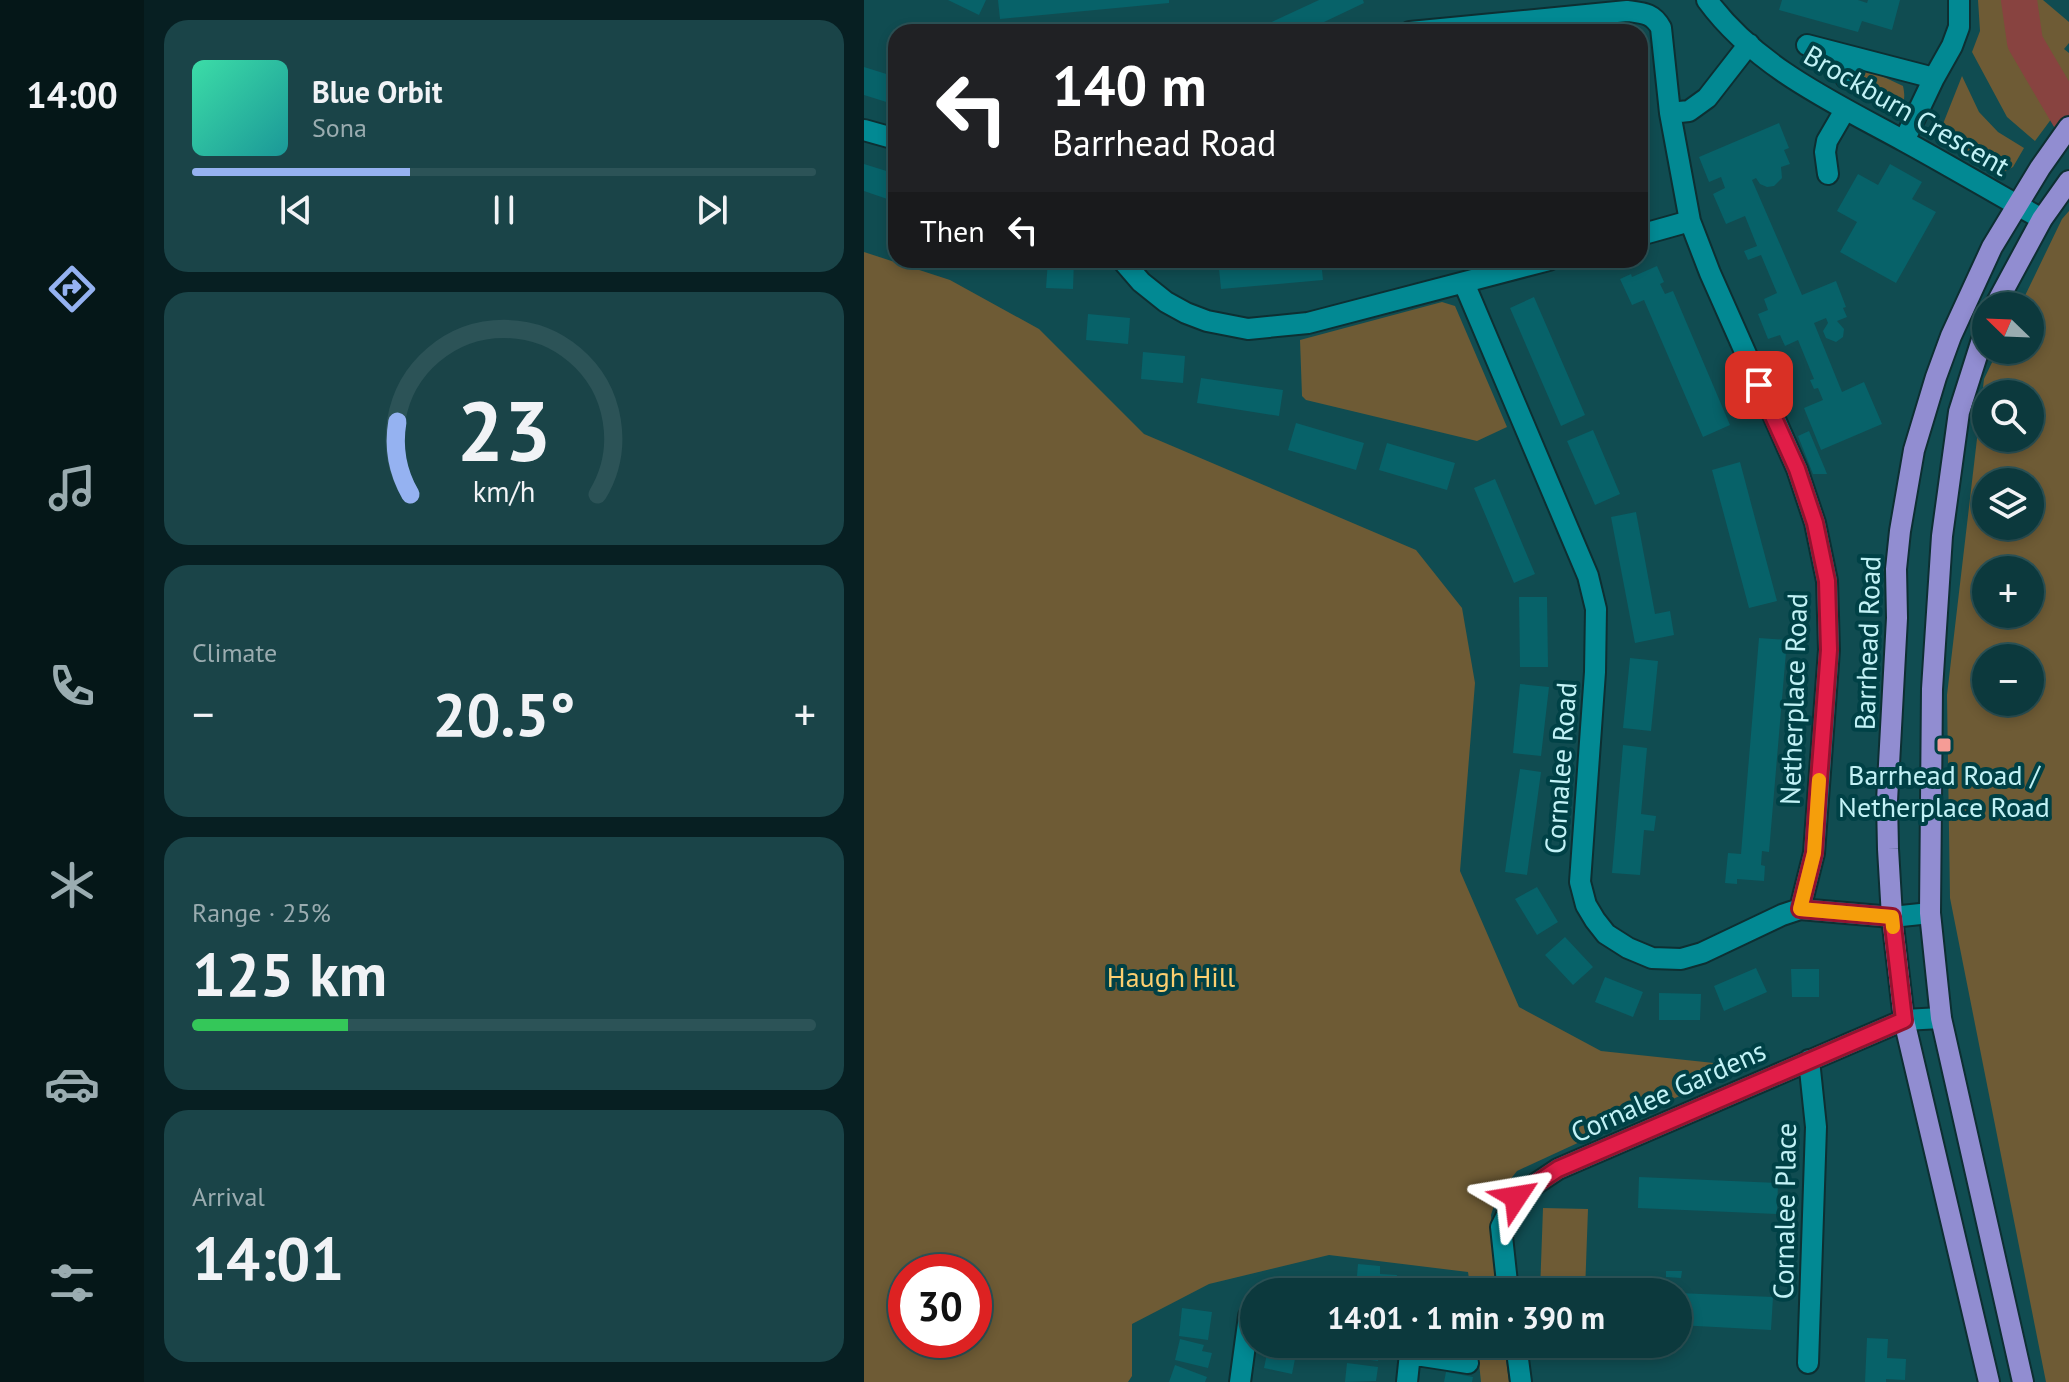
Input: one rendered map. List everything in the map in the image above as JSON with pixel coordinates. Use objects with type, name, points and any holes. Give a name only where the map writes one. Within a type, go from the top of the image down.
[{"type":"main road","name":"Barrhead Road","points":[[1989,1382],[1904,1020],[1892,917],[1887,801],[1897,618],[1896,569],[1917,438],[1951,336],[1981,269],[2016,205],[2069,127]]},
{"type":"main road","points":[[2003,292],[2042,219],[2065,187]]},
{"type":"main road","points":[[1974,364],[1959,412],[1942,536],[1932,689],[1930,913],[1941,1018],[2023,1382]]},
{"type":"street","points":[[1670,113],[1689,111],[1707,98],[1749,44],[1720,18],[1707,0]]},
{"type":"street","points":[[1904,141],[1952,46],[1959,27],[1959,0]]},
{"type":"street","name":"Netherplace Road","points":[[1493,24],[1627,11],[1655,18],[1661,28],[1670,113],[1690,221],[1797,469],[1815,523],[1827,581],[1829,650],[1814,853],[1800,909]]},
{"type":"street","name":"Brockburn Crescent","points":[[1749,44],[1798,83],[2042,219]]},
{"type":"street","points":[[1807,45],[1934,78]]},
{"type":"street","points":[[1846,78],[1851,57]]},
{"type":"street","points":[[1828,174],[1827,141],[1845,110]]},
{"type":"street","points":[[864,130],[888,137]]},
{"type":"street","points":[[1648,233],[1690,221]]},
{"type":"street","points":[[1129,268],[1141,282],[1176,308],[1207,321],[1248,329],[1308,323],[1519,268]]},
{"type":"street","name":"Cornalee Road","points":[[1464,283],[1588,576],[1596,609],[1595,672],[1580,882],[1586,905],[1595,920],[1606,934],[1628,948],[1652,958],[1681,959],[1702,953],[1800,909],[1892,917],[1930,913]]},
{"type":"street","name":"Cornalee Gardens","points":[[1506,1278],[1501,1227],[1516,1197],[1558,1169],[1904,1020],[1941,1018]]},
{"type":"street","name":"Cornalee Place","points":[[1808,1363],[1816,1127],[1809,1060]]},
{"type":"street","points":[[1243,1381],[1245,1358]]},
{"type":"street","points":[[1407,1382],[1410,1358]]},
{"type":"street","points":[[1448,1358],[1468,1363]]},
{"type":"street","points":[[1518,1358],[1521,1382]]},
{"type":"green space","points":[[1978,0],[2043,0],[2069,22],[2069,43],[2064,49],[2069,53],[2069,95],[2035,141],[2007,117],[1972,52],[1980,31]]},
{"type":"green space","points":[[1869,70],[1903,86],[1901,105],[1888,106],[1856,90],[1859,77]]},
{"type":"green space","points":[[1962,76],[1979,112],[1998,132],[2024,148],[2013,167],[2003,172],[1939,134]]},
{"type":"green space","points":[[2069,211],[2069,1382],[2046,1382],[1950,898],[1947,695],[1972,481],[1972,540],[2044,540],[2044,468],[1974,468],[1975,452],[2044,452],[2044,380],[1984,380],[1991,364],[2044,364],[2044,292],[2027,292],[2062,219]]},
{"type":"green space","name":"Haugh Hill","points":[[864,252],[888,260],[888,268],[913,268],[950,280],[1039,329],[1144,434],[1416,550],[1462,608],[1475,683],[1460,871],[1519,1007],[1601,1051],[1714,1063],[1712,1081],[1517,1171],[1497,1196],[1491,1215],[1496,1278],[1469,1278],[1468,1272],[1329,1255],[1209,1284],[1132,1324],[1132,1376],[1128,1382],[864,1382]]},
{"type":"green space","points":[[1442,302],[1455,306],[1507,427],[1477,441],[1306,400],[1302,396],[1300,340]]},
{"type":"green space","points":[[1543,1208],[1588,1209],[1586,1278],[1540,1278]]},
{"type":"green space","points":[[1478,1358],[1506,1358],[1509,1382],[1481,1382]]},
{"type":"building","points":[[948,0],[986,0],[979,15]]},
{"type":"building","points":[[998,0],[1169,0],[1169,3],[1000,19]]},
{"type":"building","points":[[1319,0],[1363,0],[1364,3],[1320,24],[1267,24]]},
{"type":"building","points":[[1782,0],[1858,0],[1867,3],[1868,0],[1900,0],[1892,30],[1862,21],[1858,32],[1779,10]]},
{"type":"building","points":[[864,67],[888,74],[888,102],[864,95]]},
{"type":"building","points":[[1779,123],[1789,148],[1784,150],[1790,164],[1781,167],[1782,178],[1774,186],[1760,184],[1756,178],[1752,180],[1802,295],[1836,281],[1846,307],[1843,308],[1847,317],[1837,321],[1844,329],[1843,337],[1836,342],[1826,338],[1823,331],[1828,323],[1826,318],[1814,323],[1842,392],[1864,382],[1882,424],[1821,450],[1804,408],[1823,400],[1810,380],[1814,379],[1798,340],[1785,346],[1780,335],[1768,339],[1758,314],[1768,310],[1764,299],[1777,293],[1761,255],[1748,260],[1744,251],[1757,246],[1745,216],[1726,224],[1713,194],[1725,188],[1721,177],[1709,182],[1699,157]]},
{"type":"building","points":[[864,164],[888,172],[888,199],[864,191]]},
{"type":"building","points":[[1890,164],[1922,182],[1912,199],[1936,212],[1896,283],[1840,252],[1857,222],[1837,211],[1858,174],[1878,185]]},
{"type":"building","points":[[1657,266],[1664,282],[1660,284],[1665,294],[1673,291],[1730,425],[1703,437],[1644,300],[1632,305],[1620,279]]},
{"type":"building","points":[[1047,268],[1074,268],[1073,289],[1046,288]]},
{"type":"building","points":[[1219,268],[1322,268],[1323,280],[1221,289]]},
{"type":"building","points":[[1534,297],[1585,415],[1561,426],[1510,308]]},
{"type":"building","points":[[1088,314],[1130,318],[1128,344],[1086,340]]},
{"type":"building","points":[[1143,352],[1185,356],[1183,383],[1141,379]]},
{"type":"building","points":[[1201,378],[1283,390],[1279,416],[1197,403]]},
{"type":"building","points":[[1296,423],[1364,443],[1356,470],[1288,450]]},
{"type":"building","points":[[1593,430],[1620,494],[1595,505],[1567,441]]},
{"type":"building","points":[[1809,431],[1827,474],[1813,474],[1798,436]]},
{"type":"building","points":[[1387,443],[1455,463],[1447,490],[1379,470]]},
{"type":"building","points":[[1740,462],[1777,601],[1749,608],[1712,470]]},
{"type":"building","points":[[1495,479],[1535,574],[1514,583],[1474,488]]},
{"type":"building","points":[[1636,512],[1655,614],[1670,611],[1674,635],[1635,643],[1611,517]]},
{"type":"building","points":[[1519,597],[1547,597],[1548,667],[1520,667]]},
{"type":"building","points":[[1759,638],[1787,640],[1769,852],[1762,851],[1764,881],[1737,879],[1737,884],[1725,883],[1728,853],[1741,854]]},
{"type":"building","points":[[1630,658],[1658,661],[1651,731],[1623,728]]},
{"type":"building","points":[[1520,684],[1549,687],[1541,756],[1513,753]]},
{"type":"building","points":[[1623,745],[1647,748],[1641,814],[1656,816],[1654,831],[1644,830],[1640,875],[1612,873]]},
{"type":"building","points":[[1520,769],[1541,772],[1527,875],[1505,872]]},
{"type":"building","points":[[1537,887],[1558,922],[1537,935],[1515,899]]},
{"type":"building","points":[[1565,937],[1593,967],[1573,985],[1545,955]]},
{"type":"building","points":[[1756,968],[1767,992],[1724,1011],[1714,986]]},
{"type":"building","points":[[1791,969],[1819,969],[1819,997],[1792,997]]},
{"type":"building","points":[[1605,977],[1643,992],[1633,1017],[1595,1002]]},
{"type":"building","points":[[1659,993],[1701,994],[1700,1020],[1659,1020]]},
{"type":"building","points":[[1639,1177],[1778,1183],[1777,1214],[1638,1208]]},
{"type":"building","points":[[1358,1264],[1380,1266],[1380,1274],[1397,1275],[1397,1278],[1357,1278]]},
{"type":"building","points":[[1666,1271],[1682,1271],[1681,1278],[1666,1277]]},
{"type":"building","points":[[1692,1294],[1773,1297],[1771,1330],[1692,1326]]},
{"type":"building","points":[[1182,1308],[1212,1312],[1208,1340],[1179,1336]]},
{"type":"building","points":[[1867,1338],[1888,1339],[1887,1358],[1906,1359],[1905,1380],[1865,1382]]},
{"type":"building","points":[[1180,1339],[1204,1345],[1202,1351],[1212,1353],[1208,1368],[1175,1360]]},
{"type":"building","points":[[1266,1358],[1295,1358],[1292,1374],[1264,1368]]},
{"type":"building","points":[[1347,1363],[1378,1367],[1376,1381],[1345,1382]]},
{"type":"building","points":[[1175,1365],[1207,1377],[1205,1382],[1169,1382]]},
{"type":"building","points":[[1446,1372],[1473,1377],[1472,1382],[1444,1382]]},
{"type":"waterway","points":[[2019,0],[2025,42],[2069,117]]},
{"type":"slow traffic","points":[[1819,780],[1814,853],[1800,909],[1892,917],[1893,927]]},
{"type":"place","name":"Barrhead Road / Netherplace Road","points":[[1944,745]]},
{"type":"route","points":[[1516,1197],[1558,1169],[1904,1020],[1892,917],[1800,909],[1814,853],[1829,650],[1827,581],[1815,523],[1797,469],[1759,385]]}]
